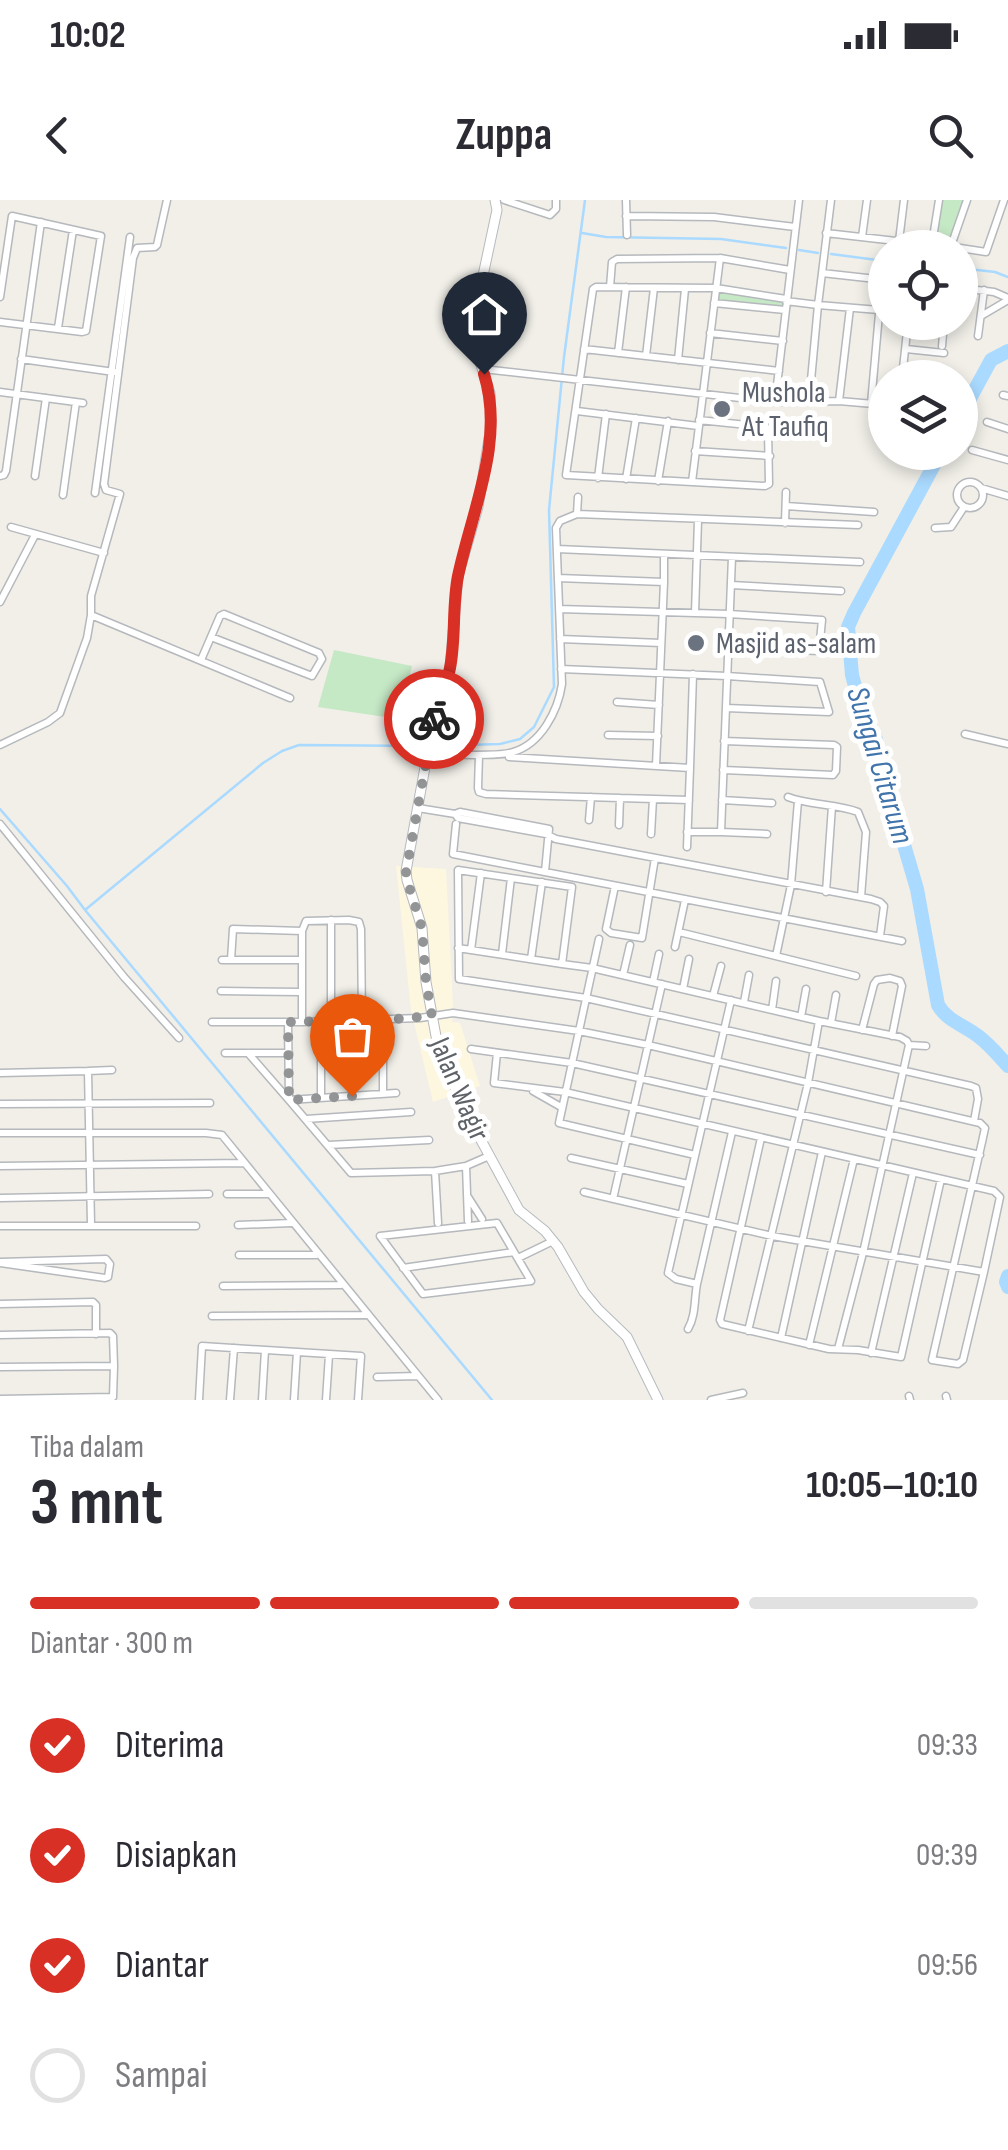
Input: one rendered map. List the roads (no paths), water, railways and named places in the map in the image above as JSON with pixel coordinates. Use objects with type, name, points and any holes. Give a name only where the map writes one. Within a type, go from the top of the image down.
[{"type":"street","points":[[95,493],[135,251],[156,247],[167,200]]},
{"type":"street","name":"Jalan Wagir","points":[[495,200],[497,210],[472,327],[492,408],[490,436],[478,507],[458,576],[450,668],[430,739],[407,880],[422,928],[426,982],[446,1071],[518,1210],[545,1231],[598,1310],[627,1336],[658,1400]]},
{"type":"street","points":[[504,200],[550,214],[556,209],[556,200]]},
{"type":"street","points":[[626,200],[627,234]]},
{"type":"street","points":[[775,402],[799,200]]},
{"type":"street","points":[[808,402],[831,200]]},
{"type":"street","points":[[862,237],[867,200]]},
{"type":"street","points":[[900,230],[904,200]]},
{"type":"street","points":[[934,230],[939,200]]},
{"type":"street","points":[[960,230],[967,200]]},
{"type":"street","points":[[978,251],[986,252],[1004,200]]},
{"type":"street","points":[[0,297],[12,216],[102,237],[88,329],[82,332],[0,322]]},
{"type":"street","points":[[626,216],[714,217],[795,228]]},
{"type":"street","points":[[0,476],[6,472],[41,222]]},
{"type":"street","points":[[58,328],[72,230]]},
{"type":"street","points":[[826,233],[868,238]]},
{"type":"street","points":[[0,745],[60,712],[88,638],[91,596],[120,494],[104,486],[130,238]]},
{"type":"street","points":[[610,287],[612,262],[617,258],[720,258],[790,270]]},
{"type":"street","points":[[692,482],[720,258]]},
{"type":"street","points":[[822,274],[868,278]]},
{"type":"street","points":[[618,353],[626,287]]},
{"type":"street","points":[[646,356],[654,288]]},
{"type":"street","points":[[577,411],[668,422],[766,427],[769,484],[566,476],[592,289],[716,288],[786,303]]},
{"type":"street","points":[[678,360],[686,289]]},
{"type":"street","points":[[978,290],[1008,299]]},
{"type":"street","points":[[978,336],[984,290]]},
{"type":"street","points":[[981,316],[1008,299]]},
{"type":"street","points":[[714,303],[868,309]]},
{"type":"street","points":[[839,401],[850,308]]},
{"type":"street","points":[[710,333],[783,341]]},
{"type":"street","points":[[904,360],[907,340]]},
{"type":"street","points":[[906,349],[943,350],[943,340]]},
{"type":"street","points":[[584,349],[779,371]]},
{"type":"street","points":[[21,359],[116,373]]},
{"type":"street","points":[[483,369],[775,402],[868,404]]},
{"type":"street","points":[[0,392],[80,402],[64,495]]},
{"type":"street","points":[[35,476],[46,398]]},
{"type":"street","points":[[598,478],[606,414]]},
{"type":"street","points":[[626,479],[636,418]]},
{"type":"street","points":[[658,481],[668,422]]},
{"type":"street","points":[[987,422],[1008,429]]},
{"type":"street","points":[[695,451],[770,456]]},
{"type":"street","points":[[978,452],[1008,460]]},
{"type":"street","points":[[981,488],[980,504],[972,508],[958,500],[958,488],[970,482],[1008,496]]},
{"type":"street","points":[[785,523],[786,492]]},
{"type":"street","points":[[577,514],[578,497]]},
{"type":"street","points":[[786,506],[874,512]]},
{"type":"street","points":[[935,528],[951,527],[964,506]]},
{"type":"street","points":[[476,755],[507,754],[535,740],[547,725],[562,690],[557,524],[577,514],[858,525]]},
{"type":"street","points":[[694,613],[698,520]]},
{"type":"street","points":[[11,527],[104,554]]},
{"type":"street","points":[[0,602],[35,534]]},
{"type":"street","points":[[556,549],[860,562]]},
{"type":"street","points":[[656,766],[664,554]]},
{"type":"street","points":[[722,832],[732,557]]},
{"type":"street","points":[[558,578],[664,582]]},
{"type":"street","points":[[731,585],[841,591]]},
{"type":"street","points":[[559,608],[822,620],[819,652],[728,646]]},
{"type":"street","points":[[201,660],[210,637],[220,616],[224,614],[322,656],[312,676],[210,637]]},
{"type":"street","points":[[91,615],[290,698]]},
{"type":"street","points":[[560,639],[662,644]]},
{"type":"street","points":[[561,669],[820,682],[829,712],[726,708]]},
{"type":"street","points":[[687,846],[693,674]]},
{"type":"street","points":[[616,702],[659,705]]},
{"type":"street","points":[[965,734],[1008,744]]},
{"type":"street","points":[[608,735],[658,736]]},
{"type":"street","points":[[723,770],[833,775],[837,747],[724,740]]},
{"type":"street","points":[[428,753],[690,768]]},
{"type":"street","points":[[476,755],[478,788],[482,793],[688,800]]},
{"type":"street","points":[[788,797],[856,811],[865,828],[861,897]]},
{"type":"street","points":[[589,820],[591,798]]},
{"type":"street","points":[[619,825],[620,798]]},
{"type":"street","points":[[650,834],[652,799]]},
{"type":"street","points":[[722,800],[772,803]]},
{"type":"street","points":[[776,956],[791,885],[798,801]]},
{"type":"street","points":[[826,892],[832,806]]},
{"type":"street","points":[[418,808],[560,840],[880,902],[884,906],[880,936]]},
{"type":"street","points":[[0,824],[124,977],[179,1038]]},
{"type":"street","points":[[456,824],[453,854],[902,941]]},
{"type":"street","points":[[687,832],[767,834]]},
{"type":"street","points":[[544,872],[550,835]]},
{"type":"street","points":[[615,886],[606,929],[642,938],[654,858]]},
{"type":"street","points":[[562,964],[572,886],[458,870],[459,979],[586,998],[976,1088],[974,1122]]},
{"type":"street","points":[[471,950],[481,874]]},
{"type":"street","points":[[502,954],[512,878]]},
{"type":"street","points":[[531,959],[542,882]]},
{"type":"street","points":[[675,947],[685,900]]},
{"type":"street","points":[[302,1022],[302,931],[306,921],[331,920],[356,920],[360,924],[362,1020]]},
{"type":"street","points":[[331,920],[331,1021]]},
{"type":"street","points":[[301,960],[227,960],[233,929],[302,931]]},
{"type":"street","points":[[678,932],[856,976]]},
{"type":"street","points":[[599,939],[560,1125],[695,1155]]},
{"type":"street","points":[[623,976],[630,945]]},
{"type":"street","points":[[458,948],[592,968],[926,1046]]},
{"type":"street","points":[[612,1199],[655,1014],[659,954]]},
{"type":"street","points":[[683,989],[689,959]]},
{"type":"street","points":[[713,996],[721,966]]},
{"type":"street","points":[[744,1002],[750,975]]},
{"type":"street","points":[[862,1030],[876,980],[890,978],[900,981],[902,986],[892,1036]]},
{"type":"street","points":[[772,1010],[776,981]]},
{"type":"street","points":[[802,1017],[806,989]]},
{"type":"street","points":[[220,990],[302,992]]},
{"type":"street","points":[[831,1023],[836,996]]},
{"type":"street","points":[[697,1284],[668,1274],[731,1000]]},
{"type":"street","points":[[212,1022],[452,1014],[580,1031],[648,1045],[974,1122],[985,1128],[980,1154],[972,1186],[954,1268],[932,1360],[951,1364],[963,1360],[1000,1198],[994,1191],[972,1186],[942,1179],[882,1166],[793,1145],[732,1132],[565,1092],[494,1083],[497,1053]]},
{"type":"street","points":[[748,1332],[808,1083],[818,1021]]},
{"type":"street","points":[[288,1022],[289,1100]]},
{"type":"street","points":[[321,1039],[322,1098]]},
{"type":"street","points":[[352,1040],[352,1096]]},
{"type":"street","points":[[383,1045],[384,1094]]},
{"type":"street","points":[[838,1349],[909,1045]]},
{"type":"street","points":[[472,1049],[572,1063],[980,1154]]},
{"type":"street","points":[[225,1053],[289,1053]]},
{"type":"street","points":[[248,1053],[351,1174],[436,1171],[466,1166],[488,1156]]},
{"type":"street","points":[[0,1073],[112,1070]]},
{"type":"street","points":[[88,1071],[91,1225]]},
{"type":"street","points":[[528,1088],[562,1107]]},
{"type":"street","points":[[289,1100],[396,1093]]},
{"type":"street","points":[[0,1104],[210,1103]]},
{"type":"street","points":[[305,1119],[411,1112]]},
{"type":"street","points":[[688,1330],[694,1318],[692,1307],[732,1132]]},
{"type":"street","points":[[0,1133],[218,1134],[438,1400]]},
{"type":"street","points":[[761,1138],[720,1320],[748,1332],[902,1357],[942,1179]]},
{"type":"street","points":[[326,1146],[429,1140]]},
{"type":"street","points":[[781,1338],[822,1152]]},
{"type":"street","points":[[571,1158],[688,1184]]},
{"type":"street","points":[[809,1344],[854,1159]]},
{"type":"street","points":[[0,1166],[244,1163]]},
{"type":"street","points":[[466,1166],[468,1221]]},
{"type":"street","points":[[436,1171],[438,1223]]},
{"type":"street","points":[[871,1352],[913,1173]]},
{"type":"street","points":[[584,1192],[802,1242],[984,1272]]},
{"type":"street","points":[[0,1198],[209,1194]]},
{"type":"street","points":[[227,1194],[270,1194]]},
{"type":"street","points":[[467,1196],[482,1219]]},
{"type":"street","points":[[238,1225],[294,1223]]},
{"type":"street","points":[[497,1224],[516,1255],[531,1281],[423,1294],[380,1236],[497,1224]]},
{"type":"street","points":[[0,1226],[196,1226]]},
{"type":"street","points":[[403,1268],[516,1255],[553,1241]]},
{"type":"street","points":[[239,1256],[318,1255]]},
{"type":"street","points":[[106,1258],[110,1270],[105,1278],[0,1263],[106,1258]]},
{"type":"street","points":[[223,1286],[342,1285]]},
{"type":"street","points":[[0,1304],[94,1302],[96,1334]]},
{"type":"street","points":[[212,1316],[368,1315]]},
{"type":"street","points":[[0,1335],[110,1334],[114,1366],[112,1397],[0,1399]]},
{"type":"street","points":[[199,1400],[202,1346],[360,1356],[358,1400]]},
{"type":"street","points":[[230,1400],[234,1348]]},
{"type":"street","points":[[262,1400],[265,1350]]},
{"type":"street","points":[[294,1400],[297,1352]]},
{"type":"street","points":[[326,1400],[329,1354]]},
{"type":"street","points":[[0,1367],[114,1366]]},
{"type":"street","points":[[377,1376],[418,1376]]},
{"type":"street","points":[[712,1400],[743,1393]]},
{"type":"waterway","points":[[433,746],[500,744],[520,739],[534,727],[554,687],[549,510],[585,200]]},
{"type":"waterway","points":[[582,233],[721,239],[786,248]]},
{"type":"waterway","points":[[799,250],[818,253]]},
{"type":"waterway","points":[[831,254],[868,259]]},
{"type":"waterway","points":[[978,270],[1008,277]]},
{"type":"waterway","name":"Sungai Citarum","points":[[978,384],[991,360],[1008,351]]},
{"type":"waterway","name":"Sungai Citarum","points":[[931,470],[848,627],[852,675],[861,708],[875,736],[882,778],[917,889],[938,1005],[951,1019],[982,1039],[1008,1066]]},
{"type":"waterway","points":[[85,910],[282,751],[299,745],[425,746]]},
{"type":"waterway","points":[[0,809],[492,1400]]},
{"type":"waterway","name":"Sungai Citarum","points":[[1008,1276],[1008,1287]]},
{"type":"place","name":"Mushola At Taufiq","points":[[722,409]]},
{"type":"place","name":"Masjid as-salam","points":[[696,643]]}]
